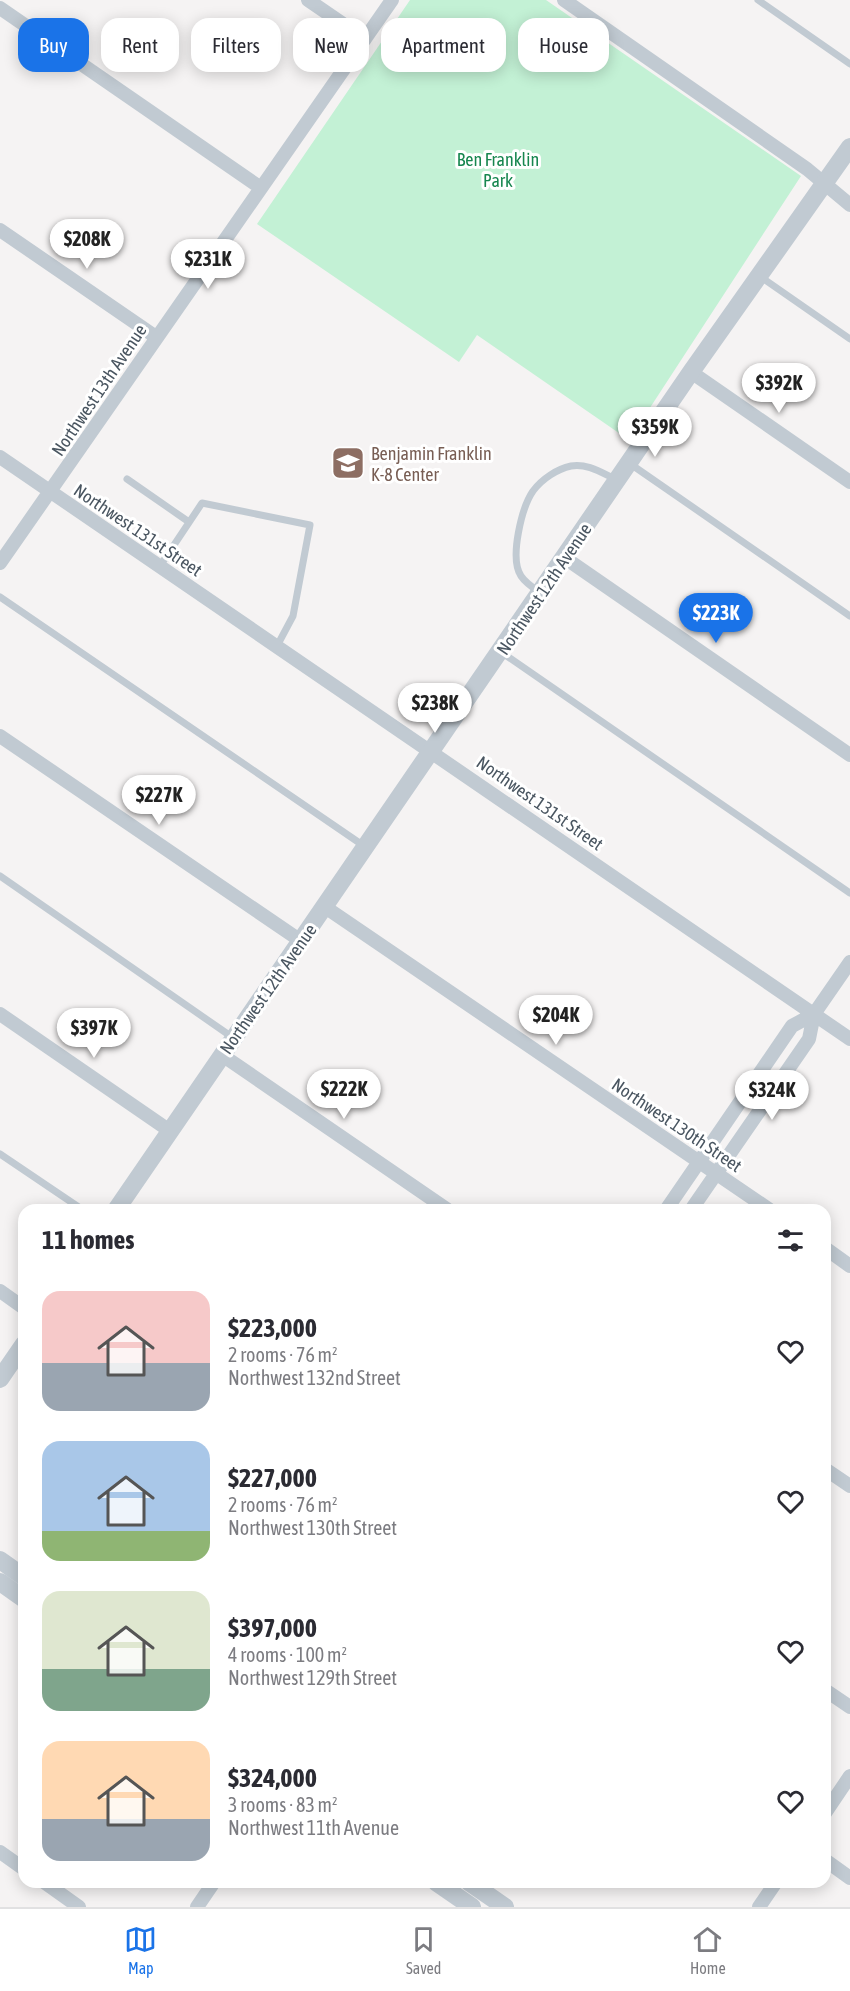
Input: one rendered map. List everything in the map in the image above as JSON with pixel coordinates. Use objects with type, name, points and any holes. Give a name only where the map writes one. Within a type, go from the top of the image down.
[{"type":"street","points":[[308,0],[334,18]]},
{"type":"street","name":"Northwest 13th Avenue","points":[[369,33],[392,0]]},
{"type":"street","points":[[564,0],[824,183],[850,205]]},
{"type":"street","points":[[0,8],[261,188]]},
{"type":"street","name":"Northwest 13th Avenue","points":[[0,563],[342,72]]},
{"type":"street","name":"Northwest 12th Avenue","points":[[124,1204],[170,1131],[501,652],[691,372],[850,147]]},
{"type":"street","points":[[0,230],[156,337]]},
{"type":"street","points":[[691,372],[850,482]]},
{"type":"street","name":"Northwest 131st Street","points":[[0,458],[433,751],[850,1039]]},
{"type":"street","points":[[565,558],[850,755]]},
{"type":"street","points":[[0,736],[301,941]]},
{"type":"street","name":"Northwest 130th Street","points":[[325,907],[761,1204]]},
{"type":"street","points":[[695,1204],[809,1039],[814,1014],[850,962]]},
{"type":"street","points":[[0,1014],[170,1131]]},
{"type":"street","points":[[670,1204],[792,1026],[814,1014]]},
{"type":"street","points":[[222,1055],[439,1204]]},
{"type":"street","points":[[831,1252],[850,1266]]},
{"type":"street","points":[[0,1291],[18,1304]]},
{"type":"street","points":[[0,1379],[18,1357]]},
{"type":"street","points":[[831,1473],[850,1486]]},
{"type":"street","points":[[0,1560],[18,1572]]},
{"type":"street","points":[[0,1582],[18,1595]]},
{"type":"street","points":[[831,1694],[850,1707]]},
{"type":"street","points":[[831,1804],[850,1776]]},
{"type":"street","points":[[0,1852],[18,1865]]},
{"type":"street","points":[[831,1864],[850,1878]]},
{"type":"street","points":[[52,1888],[79,1907]]},
{"type":"street","points":[[197,1907],[210,1888]]},
{"type":"street","points":[[445,1888],[472,1907]]},
{"type":"street","points":[[478,1888],[505,1907]]},
{"type":"street","points":[[759,1907],[773,1888]]},
{"type":"lane","points":[[758,0],[850,64]]},
{"type":"lane","points":[[759,276],[850,339]]},
{"type":"lane","points":[[629,463],[850,616]]},
{"type":"lane","points":[[541,593],[520,574],[517,561],[521,520],[533,491],[549,474],[572,466],[589,467],[618,480]]},
{"type":"lane","points":[[127,479],[189,522]]},
{"type":"lane","points":[[160,566],[202,503],[310,525],[293,616],[277,646]]},
{"type":"lane","points":[[0,597],[366,848]]},
{"type":"lane","points":[[501,652],[850,892]]},
{"type":"lane","points":[[0,876],[234,1038]]},
{"type":"lane","points":[[0,1154],[74,1204]]},
{"type":"green space","name":"Ben Franklin Park","points":[[410,0],[546,0],[572,18],[518,18],[518,72],[609,72],[609,43],[801,176],[629,440],[477,335],[459,362],[257,224],[361,72],[369,72],[369,60],[381,42],[381,72],[506,72],[506,18],[398,18]]},
{"type":"place","name":"Benjamin Franklin K-8 Center","points":[[348,463]]}]
